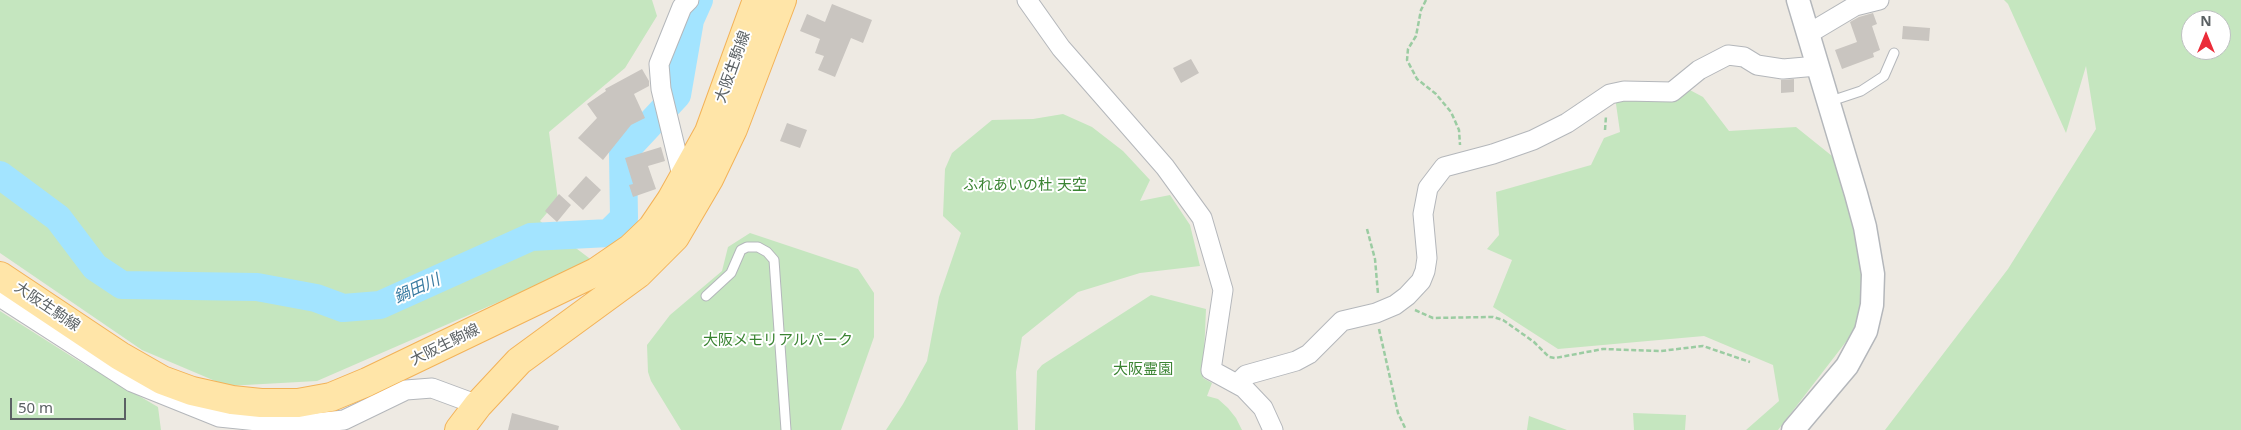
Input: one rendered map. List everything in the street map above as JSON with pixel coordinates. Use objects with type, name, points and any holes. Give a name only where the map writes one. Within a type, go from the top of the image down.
[{"type":"main road","name":"大阪生駒線","points":[[0,276],[120,356],[162,380],[192,391],[232,400],[261,403],[298,403],[331,397],[368,382],[596,272],[631,248],[652,228],[683,180],[709,132],[758,0]]},
{"type":"main road","name":"大阪生駒線","points":[[459,430],[478,405],[519,361],[638,274],[675,237],[709,179],[733,128],[782,0]]},
{"type":"street","points":[[683,180],[661,89],[659,64],[682,7],[689,0]]},
{"type":"street","points":[[1027,0],[1061,48],[1165,167],[1202,218],[1223,290],[1211,370],[1244,388],[1263,408],[1273,430]]},
{"type":"street","points":[[1795,427],[1847,366],[1866,331],[1872,305],[1874,274],[1865,227],[1798,0]]},
{"type":"street","points":[[1808,34],[1855,6],[1879,0]]},
{"type":"street","points":[[1237,384],[1246,375],[1296,361],[1309,354],[1342,321],[1376,314],[1395,306],[1421,281],[1427,258],[1423,214],[1428,188],[1444,166],[1493,154],[1533,140],[1567,123],[1610,94],[1624,91],[1672,92],[1699,70],[1728,55],[1744,57],[1757,65],[1784,69],[1817,66]]},
{"type":"street","points":[[0,296],[132,382],[219,416],[296,425],[344,420],[406,390],[432,388],[478,405]]},
{"type":"lane","points":[[1827,102],[1861,91],[1884,76],[1894,53]]},
{"type":"lane","points":[[706,296],[731,273],[741,250],[747,247],[758,247],[767,252],[774,260],[786,430]]},
{"type":"path","points":[[1426,0],[1421,10],[1416,36],[1408,49],[1407,60],[1417,79],[1436,94],[1451,112],[1459,130],[1460,161]]},
{"type":"path","points":[[1367,229],[1375,259],[1379,302],[1376,314],[1398,413],[1406,430]]},
{"type":"path","points":[[1404,298],[1410,308],[1433,318],[1493,317],[1502,320],[1534,342],[1549,357],[1555,358],[1603,349],[1661,351],[1703,346],[1750,362]]},
{"type":"green space","points":[[0,0],[652,0],[657,16],[625,68],[549,132],[558,200],[540,221],[593,261],[317,381],[227,386],[142,350],[0,253]]},
{"type":"green space","points":[[2004,0],[2241,0],[2241,430],[1885,430],[2008,269],[2096,129],[2086,66],[2066,133],[2008,4]]},
{"type":"green space","points":[[1688,89],[1703,97],[1729,131],[1796,127],[1842,164],[1862,255],[1862,321],[1778,430],[1746,430],[1779,401],[1773,365],[1704,336],[1558,349],[1493,307],[1512,260],[1487,249],[1499,235],[1496,192],[1591,165],[1604,138],[1620,132],[1615,97]]},
{"type":"green space","name":"ふれあいの杜 天空","points":[[1063,114],[1092,127],[1123,151],[1150,180],[1140,201],[1170,195],[1190,225],[1200,266],[1140,273],[1078,292],[1022,337],[1016,372],[1018,430],[886,430],[927,361],[939,297],[961,233],[943,216],[945,169],[952,153],[992,120],[1033,119]]},
{"type":"green space","name":"大阪メモリアルパーク","points":[[750,233],[858,269],[874,293],[874,337],[841,430],[681,430],[651,381],[648,372],[647,345],[670,315],[722,271],[728,247]]},
{"type":"green space","name":"大阪霊園","points":[[1151,295],[1206,309],[1203,378],[1212,383],[1207,396],[1218,399],[1228,408],[1242,430],[1035,430],[1037,371],[1042,365]]},
{"type":"green space","points":[[0,311],[74,358],[158,407],[161,430],[0,430]]},
{"type":"green space","points":[[1633,413],[1686,415],[1685,430],[1634,430]]},
{"type":"green space","points":[[1529,416],[1567,430],[1527,430]]},
{"type":"building","points":[[832,4],[872,20],[863,43],[851,38],[835,77],[818,70],[824,56],[815,53],[820,39],[800,31],[807,14],[825,22]]},
{"type":"building","points":[[1873,13],[1877,24],[1872,26],[1880,50],[1873,53],[1874,57],[1842,69],[1835,50],[1857,42],[1850,22]]},
{"type":"building","points":[[1903,26],[1930,28],[1929,41],[1902,39]]},
{"type":"building","points":[[1191,59],[1199,73],[1181,83],[1173,68]]},
{"type":"building","points":[[642,69],[649,81],[649,86],[634,94],[645,118],[631,125],[603,160],[578,138],[597,118],[587,104],[606,91],[605,89]]},
{"type":"building","points":[[1794,79],[1794,92],[1781,93],[1781,80]]},
{"type":"building","points":[[787,123],[807,130],[800,148],[780,141]]},
{"type":"building","points":[[661,147],[665,161],[648,166],[656,189],[633,197],[629,185],[633,184],[625,158]]},
{"type":"building","points":[[586,176],[601,190],[583,210],[568,196]]},
{"type":"building","points":[[559,194],[571,205],[557,222],[545,211]]},
{"type":"building","points":[[512,413],[559,426],[558,430],[508,430]]},
{"type":"waterway","name":"鍋田川","points":[[0,175],[58,218],[95,267],[122,285],[257,287],[316,298],[343,308],[380,305],[531,237],[609,233],[624,218],[623,153],[677,95],[690,20],[699,0]]}]
